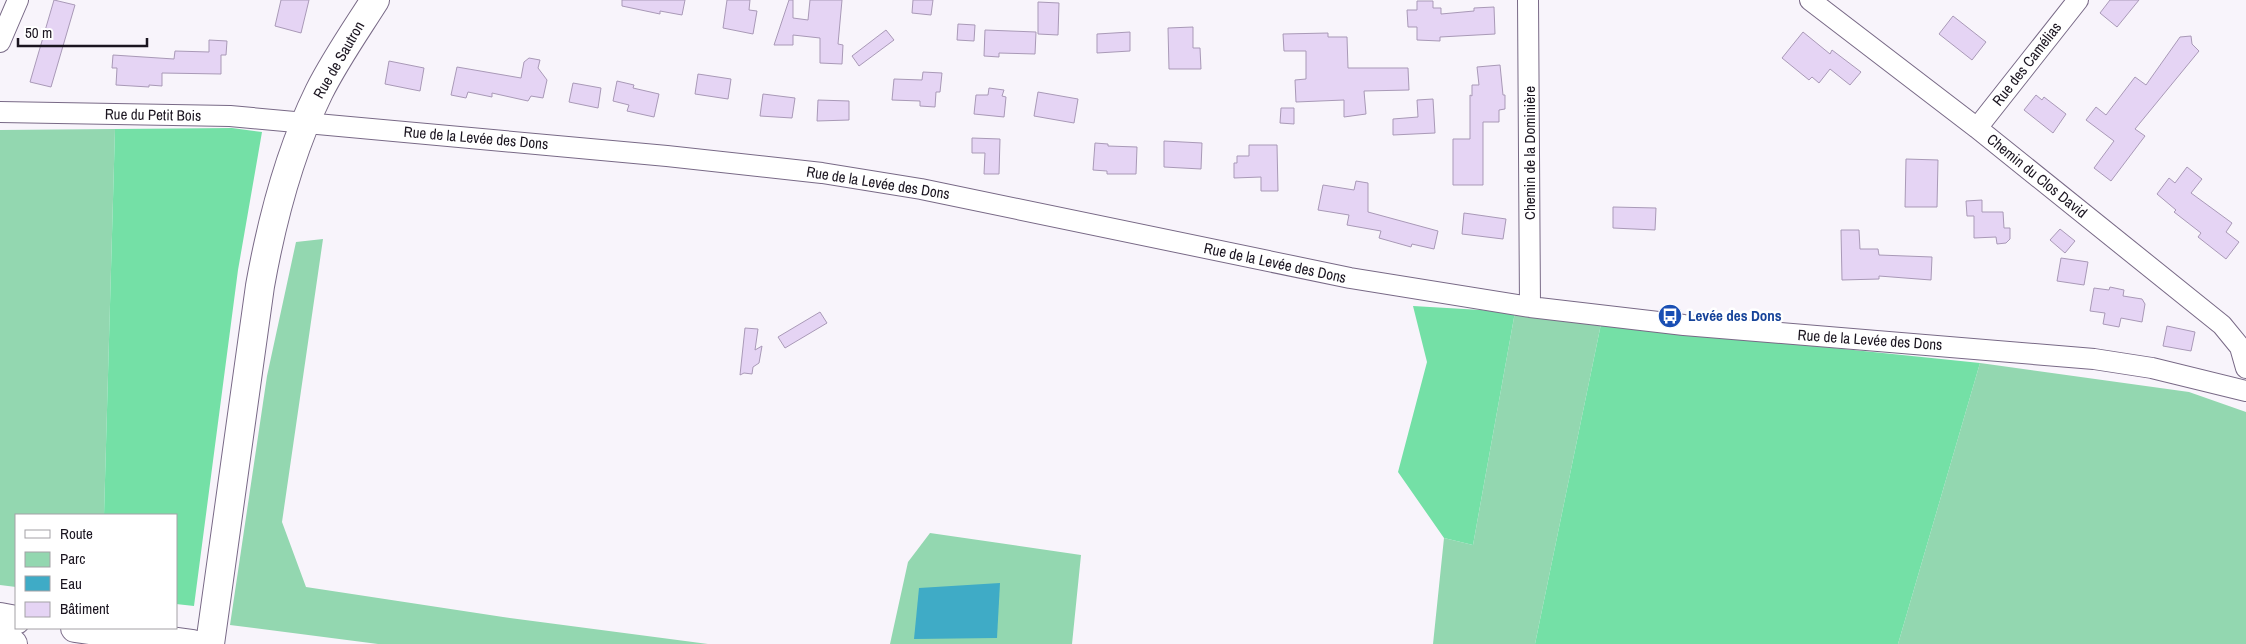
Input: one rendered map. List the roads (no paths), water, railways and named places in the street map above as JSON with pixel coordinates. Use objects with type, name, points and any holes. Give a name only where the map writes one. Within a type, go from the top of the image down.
[{"type":"main road","name":"Rue de Sautron","points":[[210,644],[260,286],[271,227],[288,170],[306,122],[331,70],[375,0]]},
{"type":"main road","points":[[0,617],[15,620]]},
{"type":"main road","points":[[82,629],[193,644]]},
{"type":"main road","points":[[0,642],[13,644]]},
{"type":"street","points":[[0,42],[18,0]]},
{"type":"street","name":"Chemin de la Dominière","points":[[1528,0],[1530,307]]},
{"type":"street","name":"Chemin du Clos David","points":[[1810,0],[1977,128],[2222,324],[2240,347],[2246,368]]},
{"type":"street","name":"Rue des Camélias","points":[[1977,128],[2078,0]]},
{"type":"street","name":"Rue du Petit Bois","points":[[0,112],[230,116],[306,122]]},
{"type":"street","name":"Rue de la Levée des Dons","points":[[306,122],[667,156],[822,173],[921,189],[1350,278],[1530,307],[1684,325],[2094,359],[2152,368],[2245,387]]},
{"type":"water","points":[[1000,583],[997,638],[914,639],[919,588]]},
{"type":"place","name":"Levée des Dons","points":[[1670,316]]}]
